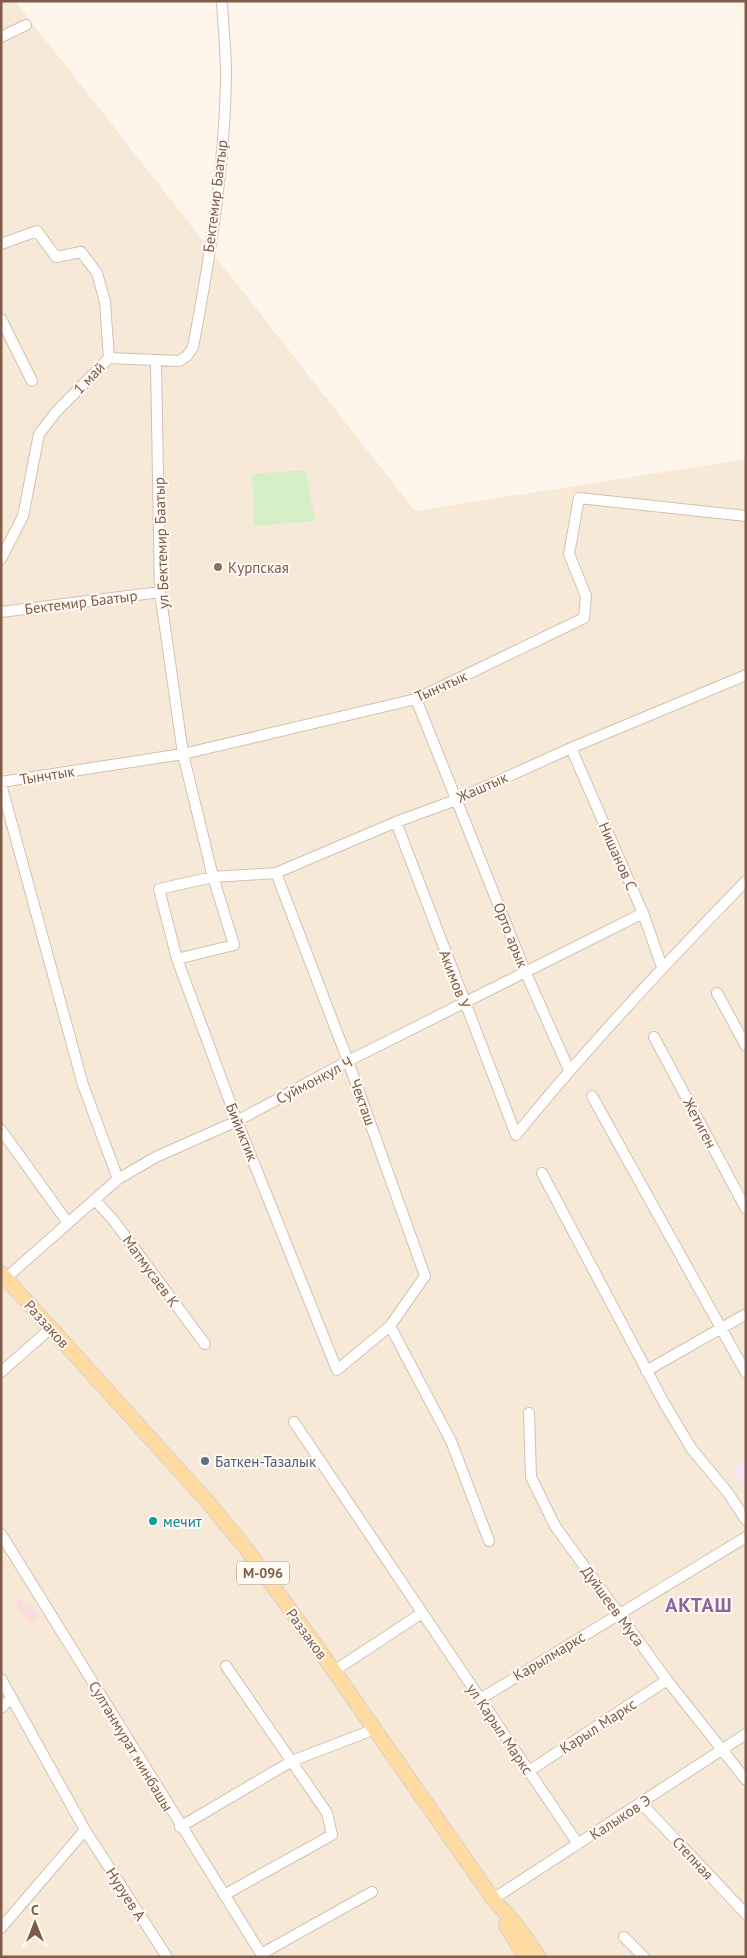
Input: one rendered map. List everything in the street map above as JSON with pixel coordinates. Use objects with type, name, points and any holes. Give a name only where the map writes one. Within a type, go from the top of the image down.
[{"type":"main road","name":"Раззаков","points":[[4,1275],[207,1501],[245,1547],[493,1899]]},
{"type":"main road","name":"М-096","points":[[493,1899],[525,1957]]},
{"type":"main road","name":"М-096","points":[[493,1899],[514,1922],[539,1957]]},
{"type":"street","name":"Бектемир Баатыр","points":[[156,362],[179,361],[187,356],[193,347],[201,304],[224,117],[226,72],[222,1]]},
{"type":"street","points":[[1,37],[26,25]]},
{"type":"street","name":"1 май","points":[[1,244],[37,232],[56,257],[81,252],[97,273],[105,302],[109,358],[56,412],[39,434],[22,516],[1,559]]},
{"type":"street","points":[[1,319],[4,334],[32,381]]},
{"type":"street","points":[[109,358],[156,362]]},
{"type":"street","name":"ул Бектемир Баатыр","points":[[156,362],[160,592],[183,754],[213,877],[234,945],[177,959]]},
{"type":"street","name":"Тынчтык","points":[[1,783],[183,754],[416,699],[584,618],[586,596],[569,554],[579,498],[746,516]]},
{"type":"street","name":"Бектемир Баатыр","points":[[1,612],[160,592]]},
{"type":"street","name":"Жаштык","points":[[159,890],[213,877],[276,873],[396,822],[456,800],[571,748],[746,675]]},
{"type":"street","name":"Орто арык","points":[[416,699],[525,971],[569,1070]]},
{"type":"street","name":"Нишанов С","points":[[571,748],[643,913],[662,967]]},
{"type":"street","points":[[1,783],[83,1085],[118,1179]]},
{"type":"street","name":"Акимов У","points":[[396,822],[463,1003],[516,1135],[569,1070]]},
{"type":"street","name":"Чекташ","points":[[276,873],[348,1061],[425,1276],[390,1326]]},
{"type":"street","points":[[569,1070],[662,967],[746,881]]},
{"type":"street","name":"Бийиктик","points":[[159,890],[177,959],[237,1121],[337,1370],[390,1326]]},
{"type":"street","name":"Суймонкул Ч","points":[[4,1275],[118,1179],[156,1157],[237,1121],[348,1061],[643,913]]},
{"type":"street","points":[[717,993],[746,1046]]},
{"type":"street","name":"Жетиген","points":[[654,1037],[746,1210]]},
{"type":"street","points":[[592,1096],[746,1373]]},
{"type":"street","points":[[1,1130],[68,1223]]},
{"type":"street","points":[[542,1173],[646,1371],[691,1448],[728,1493],[746,1520]]},
{"type":"street","name":"Матмусаев К","points":[[95,1200],[114,1220],[205,1344]]},
{"type":"street","points":[[646,1371],[746,1314]]},
{"type":"street","points":[[390,1326],[451,1441],[489,1541]]},
{"type":"street","points":[[1,1372],[52,1328]]},
{"type":"street","name":"Дуйшеев Муса","points":[[529,1413],[530,1477],[555,1526],[666,1680],[746,1780]]},
{"type":"street","name":"ул Карыл Маркс","points":[[294,1422],[578,1844]]},
{"type":"street","name":"Султанмурат минбашы","points":[[1,1534],[180,1827],[262,1955]]},
{"type":"street","name":"Карылмаркс","points":[[480,1699],[746,1537]]},
{"type":"street","points":[[334,1671],[422,1613]]},
{"type":"street","points":[[224,1895],[332,1835],[326,1813],[226,1666]]},
{"type":"street","name":"Нуруев А","points":[[1,1679],[85,1830],[167,1957]]},
{"type":"street","name":"Карыл Маркс","points":[[529,1771],[666,1680]]},
{"type":"street","points":[[1,1708],[11,1698]]},
{"type":"street","points":[[180,1827],[292,1761],[375,1729]]},
{"type":"street","name":"Калыков Э","points":[[493,1899],[746,1734]]},
{"type":"street","name":"Степная","points":[[641,1803],[746,1914]]},
{"type":"street","points":[[1,1928],[85,1830]]},
{"type":"street","points":[[262,1955],[372,1892]]},
{"type":"street","points":[[624,1937],[644,1957]]},
{"type":"shaded area","points":[[1,1],[15,1],[415,511],[746,459],[746,1957],[1,1957]]},
{"type":"shaded area","points":[[746,1461],[746,1491],[734,1468]]},
{"type":"shaded area","points":[[21,1599],[25,1605],[28,1603],[39,1618],[30,1624],[15,1604]]},
{"type":"green space","points":[[306,470],[315,521],[254,526],[252,474]]},
{"type":"place","name":"Курпская","points":[[218,567]]},
{"type":"place","name":"Баткен-Тазалык","points":[[205,1461]]},
{"type":"place","name":"мечит","points":[[153,1521]]},
{"type":"district","name":"АКТАШ","points":[[699,1605]]}]
